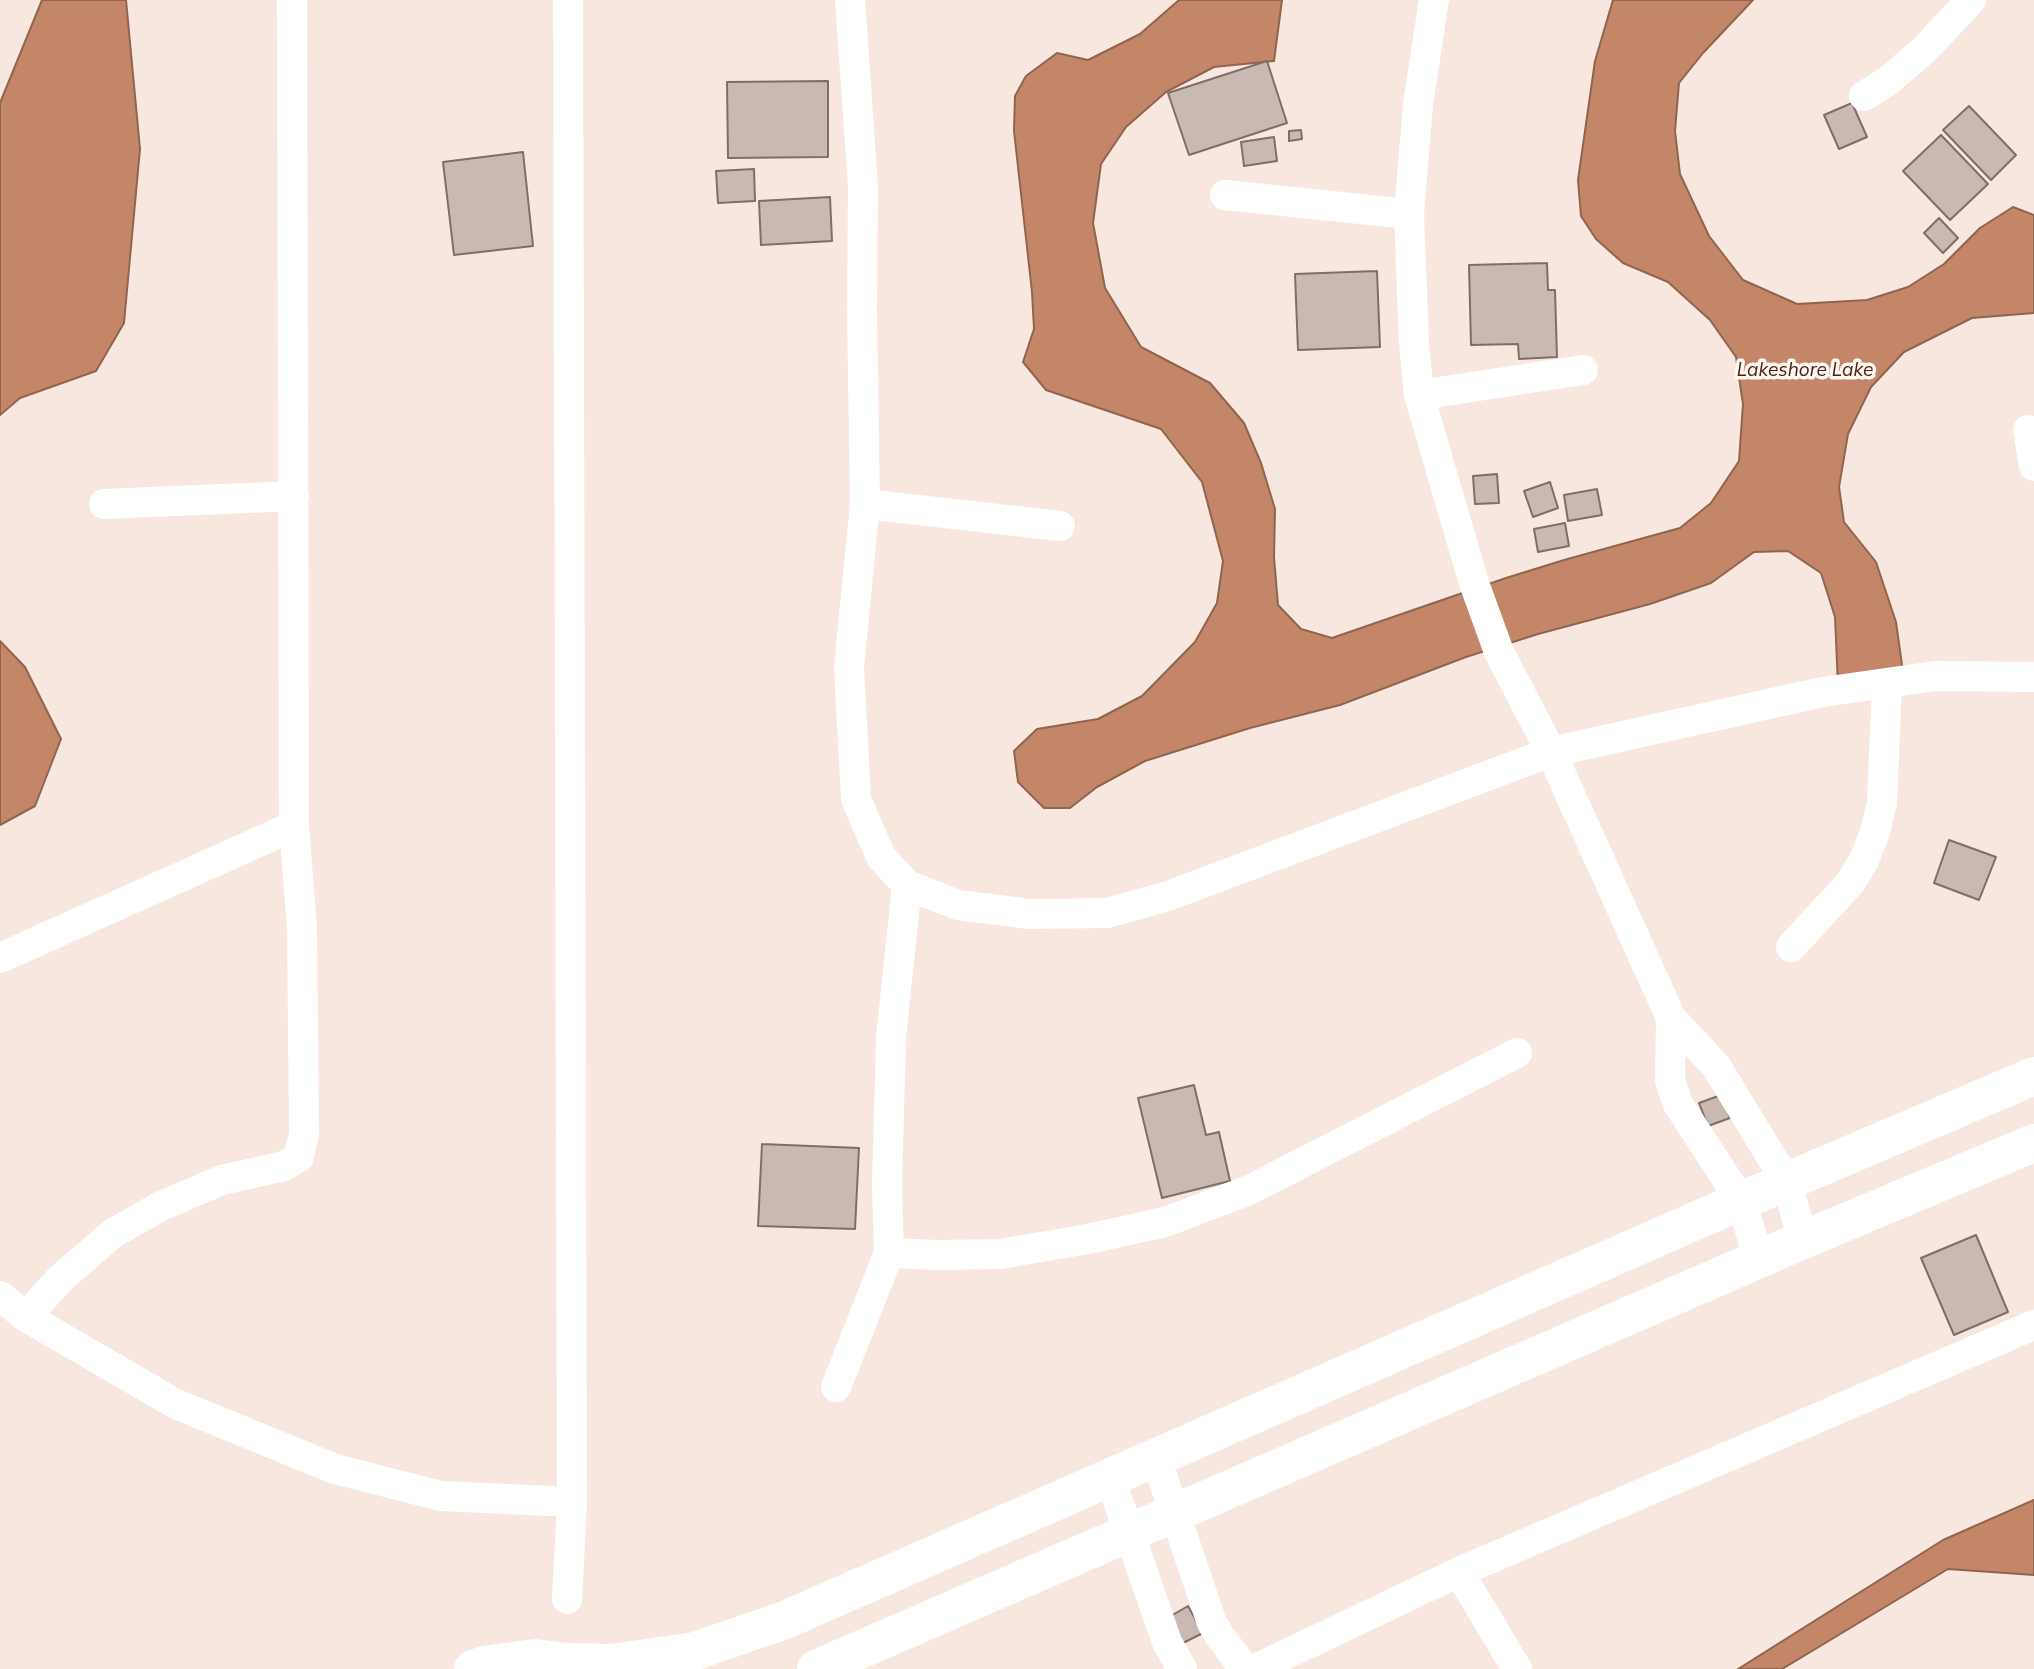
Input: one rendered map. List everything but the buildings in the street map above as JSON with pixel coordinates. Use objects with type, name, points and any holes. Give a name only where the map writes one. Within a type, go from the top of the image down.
[{"type":"street","points":[[26,1317],[60,1279],[112,1234],[161,1206],[222,1180],[284,1167],[299,1157],[304,1133],[302,928],[294,826],[292,0]]},
{"type":"street","points":[[567,1599],[572,1502],[568,0]]},
{"type":"street","points":[[850,0],[863,186],[865,504],[849,667],[856,799],[881,857],[907,885],[958,905],[1030,914],[1107,913],[1168,896],[1551,752],[1823,692],[1935,677],[2034,677]]},
{"type":"street","points":[[1434,0],[1418,104],[1409,214],[1414,343],[1419,394],[1474,583],[1499,652],[1551,752],[1671,1018],[1716,1066],[1786,1181],[1803,1240]]},
{"type":"street","points":[[1864,96],[1888,81],[1925,49],[1971,0]]},
{"type":"street","points":[[1225,195],[1409,214]]},
{"type":"street","points":[[1419,394],[1583,370]]},
{"type":"street","points":[[2028,430],[2034,466]]},
{"type":"street","points":[[104,504],[294,496]]},
{"type":"street","points":[[865,504],[1060,526]]},
{"type":"street","points":[[1790,947],[1851,882],[1864,860],[1875,832],[1882,803],[1887,684]]},
{"type":"street","points":[[0,958],[294,826]]},
{"type":"street","points":[[836,1387],[890,1253],[887,1185],[891,1038],[907,885]]},
{"type":"street","points":[[1671,1018],[1670,1081],[1678,1104],[1741,1200],[1759,1259]]},
{"type":"street","points":[[890,1253],[1000,1254],[1165,1222],[1247,1191],[1517,1053]]},
{"type":"street","points":[[473,1669],[535,1658],[611,1663],[695,1651],[785,1620],[1741,1200],[2034,1076]]},
{"type":"street","points":[[816,1669],[1759,1259],[2034,1143]]},
{"type":"street","points":[[0,1296],[26,1317],[176,1404],[335,1469],[441,1496],[572,1502]]},
{"type":"street","points":[[1255,1669],[1459,1572],[2034,1325]]},
{"type":"street","points":[[1156,1458],[1212,1623],[1245,1669]]},
{"type":"street","points":[[1110,1478],[1167,1642],[1182,1669]]},
{"type":"street","points":[[1459,1572],[1517,1669]]},
{"type":"water","points":[[42,0],[126,0],[140,149],[124,323],[96,371],[20,398],[0,415],[0,103]]},
{"type":"water","name":"Lakeshore Lake","points":[[1179,0],[1282,0],[1274,61],[1214,67],[1166,92],[1126,127],[1101,164],[1093,223],[1105,288],[1141,347],[1210,383],[1244,423],[1261,463],[1275,509],[1274,557],[1278,605],[1301,629],[1332,638],[1506,578],[1680,528],[1711,503],[1739,461],[1743,404],[1736,357],[1710,320],[1668,282],[1623,263],[1596,239],[1581,216],[1578,180],[1595,61],[1613,0],[1753,0],[1679,83],[1675,131],[1680,174],[1709,236],[1743,280],[1797,304],[1867,300],[1908,287],[1944,264],[1980,228],[2013,207],[2034,215],[2034,313],[1972,318],[1904,352],[1871,387],[1848,434],[1839,487],[1844,522],[1876,562],[1896,622],[1903,672],[1838,685],[1835,617],[1821,573],[1788,551],[1754,552],[1711,583],[1650,604],[1538,634],[1466,657],[1340,705],[1250,728],[1145,761],[1097,787],[1070,808],[1044,808],[1018,782],[1014,751],[1037,729],[1098,719],[1142,696],[1195,642],[1217,603],[1223,561],[1202,482],[1161,429],[1046,390],[1023,362],[1034,329],[1014,131],[1015,96],[1026,76],[1057,53],[1088,60],[1140,34]]},
{"type":"water","points":[[0,641],[25,667],[61,739],[35,806],[0,825]]},
{"type":"water","points":[[2034,1500],[2034,1575],[1948,1569],[1782,1669],[1738,1669],[1943,1540]]}]
